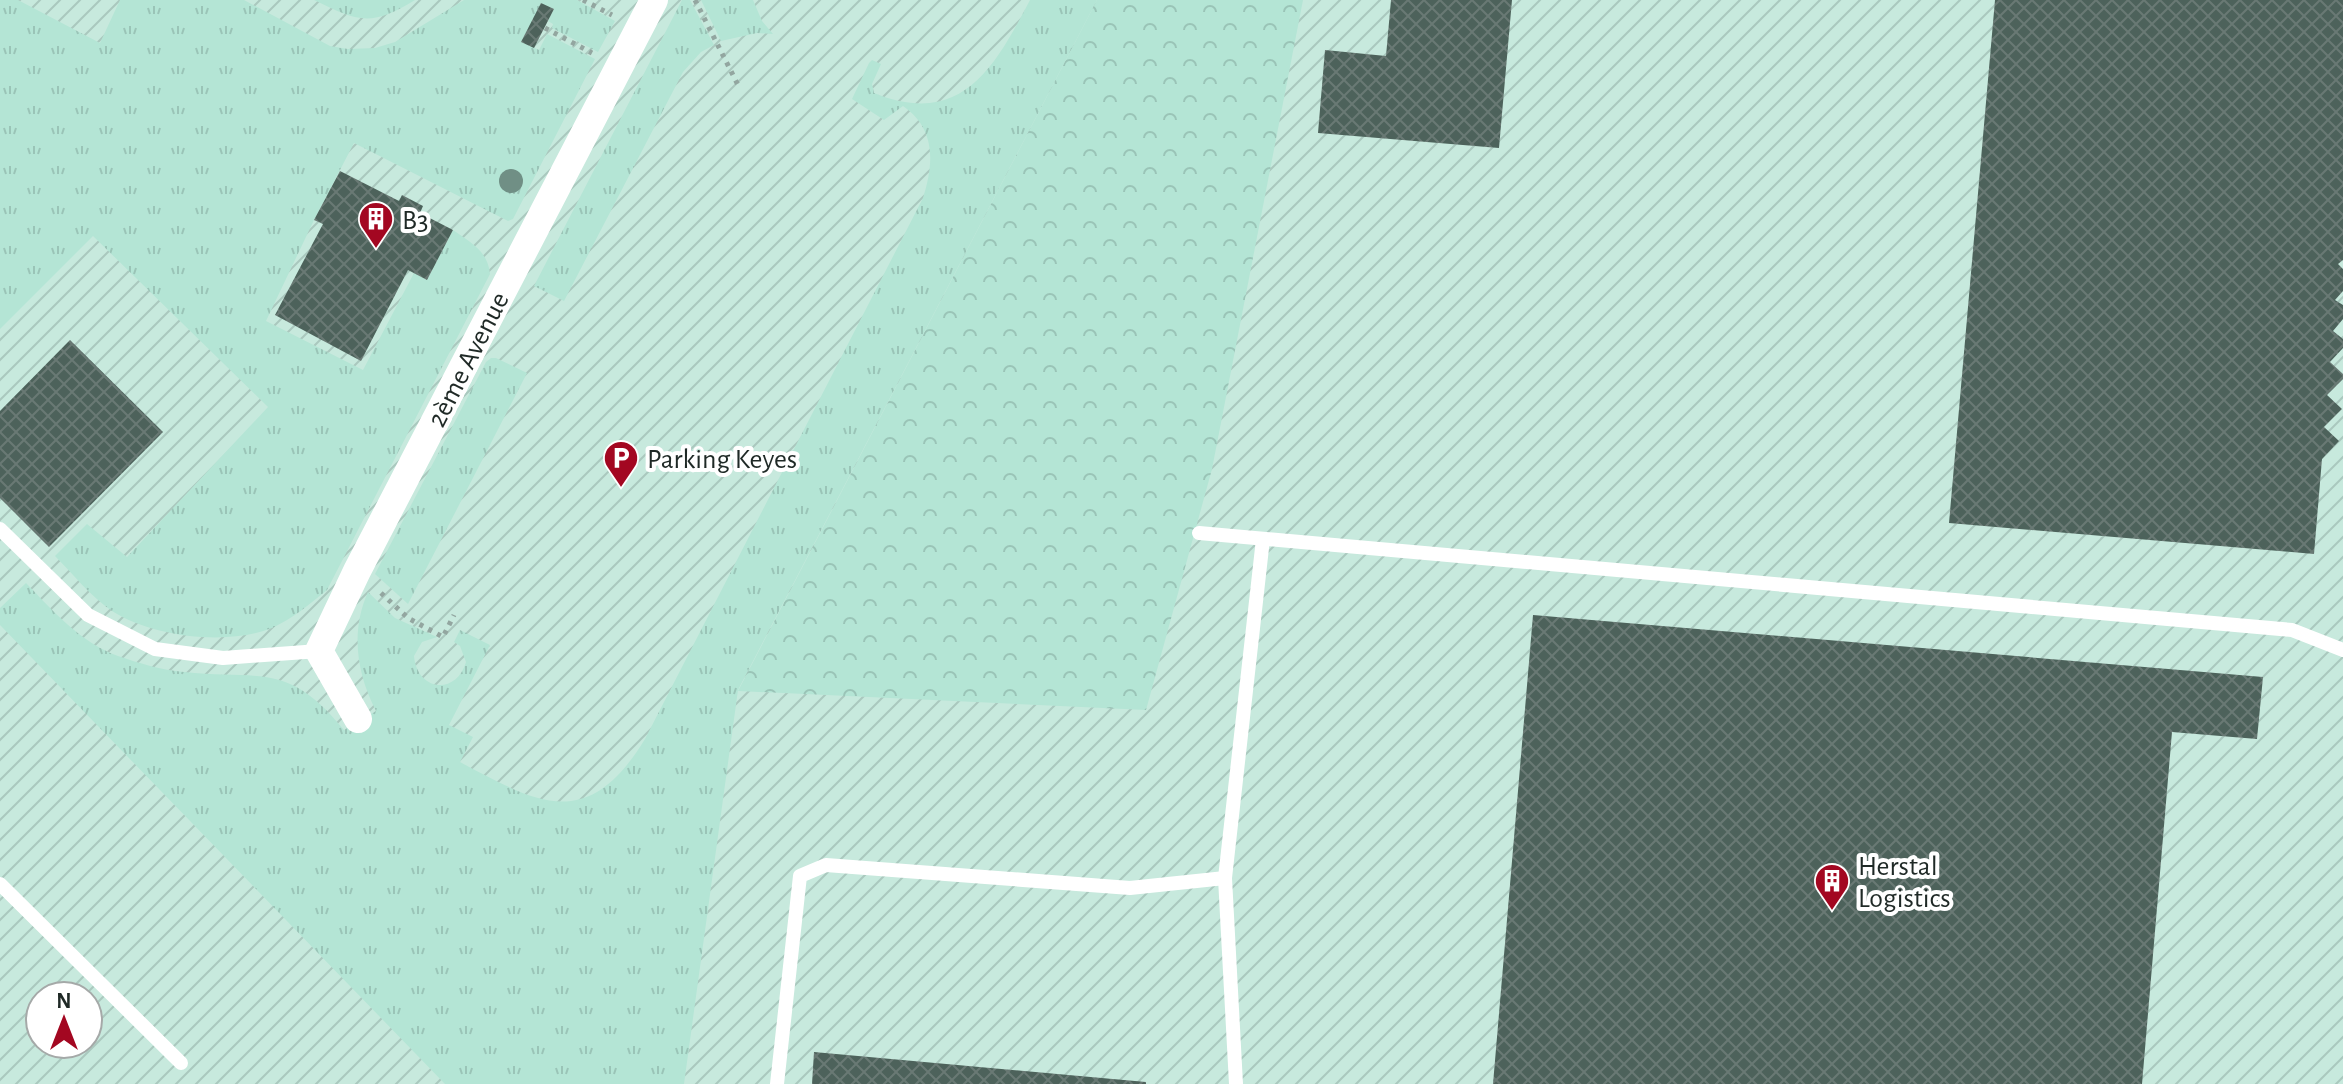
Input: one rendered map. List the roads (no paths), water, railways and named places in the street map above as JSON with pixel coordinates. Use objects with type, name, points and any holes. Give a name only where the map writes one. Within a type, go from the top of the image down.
[{"type":"street","name":"2ème Avenue","points":[[319,651],[357,571],[654,0]]},
{"type":"street","points":[[319,651],[358,719]]},
{"type":"lane","points":[[0,529],[88,615],[155,649],[223,658],[319,651]]},
{"type":"lane","points":[[1199,533],[2292,630],[2343,650]]},
{"type":"lane","points":[[1236,1084],[1225,878],[1263,539]]},
{"type":"lane","points":[[777,1084],[800,876],[826,865],[1130,888],[1225,878]]},
{"type":"lane","points":[[0,884],[181,1063]]},
{"type":"place","name":"B3","points":[[376,250]]},
{"type":"place","name":"Parking Keyes","points":[[621,489]]},
{"type":"place","name":"Herstal Logistics","points":[[1832,912]]}]
